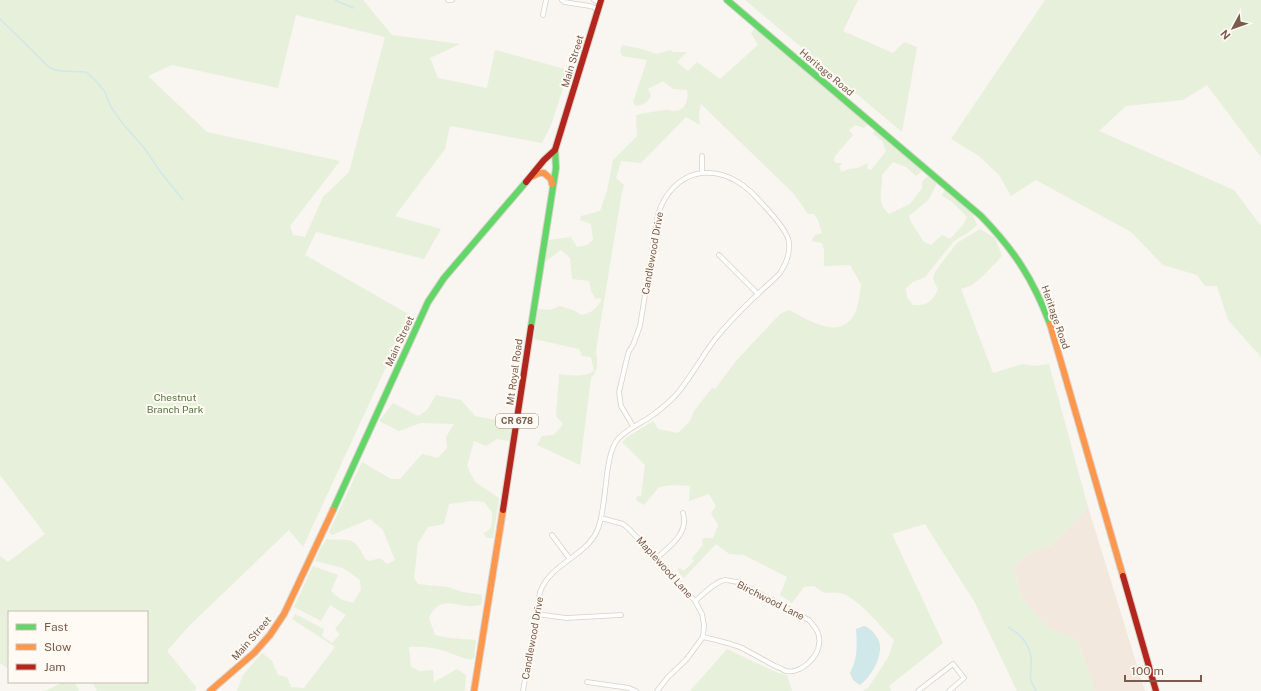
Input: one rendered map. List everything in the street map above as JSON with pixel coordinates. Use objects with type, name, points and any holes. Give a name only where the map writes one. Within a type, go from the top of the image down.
[{"type":"main road","name":"Heritage Road","points":[[727,0],[966,202],[998,232],[1024,266],[1039,295],[1050,325],[1156,691]]},
{"type":"main road","name":"Main Street","points":[[210,691],[254,653],[270,635],[284,614],[302,578],[428,302],[448,274],[544,160],[555,150],[601,1]]},
{"type":"main road","name":"Mt Royal Road","points":[[474,691],[556,168],[555,150]]},
{"type":"main road","points":[[524,185],[535,175],[544,173],[551,179],[552,191]]},
{"type":"street","points":[[542,16],[546,0]]},
{"type":"street","points":[[562,0],[564,2],[590,6],[598,9]]},
{"type":"street","points":[[594,0],[601,1]]},
{"type":"street","points":[[702,156],[702,172]]},
{"type":"street","name":"Candlewood Drive","points":[[523,691],[538,599],[542,585],[554,570],[591,542],[598,529],[613,447],[618,439],[633,426],[647,419],[674,397],[716,338],[736,315],[778,274],[785,264],[790,242],[786,233],[766,208],[750,192],[737,181],[715,172],[702,172],[694,174],[675,185],[662,201],[658,214],[640,326],[633,345],[629,351],[619,392],[621,406],[633,426]]},
{"type":"street","points":[[719,255],[758,294]]},
{"type":"street","points":[[658,558],[682,532],[684,519],[682,513]]},
{"type":"street","name":"Maplewood Lane","points":[[601,518],[623,524],[629,529],[658,558],[695,601],[704,620],[703,637]]},
{"type":"street","points":[[552,535],[569,558]]},
{"type":"street","name":"Birchwood Lane","points":[[695,601],[714,585],[725,580],[738,582],[808,620],[814,626],[819,636],[819,644],[818,652],[806,664],[798,670],[786,671],[741,648],[703,637]]},
{"type":"street","points":[[536,614],[566,618],[621,615]]},
{"type":"street","points":[[657,691],[668,677],[686,660],[703,637]]},
{"type":"street","points":[[918,691],[953,664],[964,678],[950,691]]},
{"type":"street","points":[[588,682],[629,688],[636,691]]},
{"type":"shaded area","points":[[1088,507],[1145,691],[1095,691],[1078,641],[1046,627],[1022,598],[1013,568],[1027,554],[1050,546]]},
{"type":"green space","name":"Chestnut Branch Park","points":[[0,0],[363,0],[392,35],[460,44],[430,58],[438,78],[487,88],[495,50],[569,70],[551,125],[542,143],[450,126],[445,149],[395,216],[441,229],[424,259],[316,232],[305,255],[410,315],[303,547],[289,530],[190,625],[167,651],[197,688],[193,691],[97,691],[93,683],[148,683],[148,611],[8,611],[8,668],[0,663],[0,556],[8,562],[45,534],[0,475]],"holes":[[[296,15],[385,37],[349,172],[323,197],[305,237],[293,235],[290,226],[340,161],[207,132],[148,76],[172,65],[278,88]]]},
{"type":"green space","points":[[745,0],[858,0],[843,31],[893,53],[904,42],[917,47],[902,132]]},
{"type":"green space","points":[[1045,0],[1261,0],[1261,157],[1207,85],[1183,100],[1126,106],[1099,131],[1234,190],[1261,226],[1261,357],[1228,320],[1217,286],[1205,286],[1197,275],[1163,265],[1131,232],[1036,180],[1011,196],[999,175],[979,156],[951,139]]},
{"type":"green space","points":[[755,28],[868,124],[864,128],[855,125],[849,130],[853,135],[835,156],[834,160],[836,163],[842,163],[839,168],[842,172],[848,169],[858,168],[868,163],[867,169],[871,170],[886,151],[882,141],[873,134],[875,130],[923,170],[916,176],[906,167],[893,162],[882,175],[881,200],[882,205],[889,214],[910,204],[922,188],[922,182],[929,175],[938,182],[928,200],[909,216],[911,222],[924,242],[931,245],[942,235],[950,239],[963,225],[967,217],[951,201],[942,196],[945,188],[970,209],[977,225],[954,241],[925,277],[913,282],[906,288],[907,297],[913,305],[925,304],[933,298],[938,290],[933,279],[935,272],[957,243],[980,229],[995,238],[1002,256],[982,277],[972,285],[961,289],[993,373],[1022,364],[1035,366],[1049,364],[1088,507],[1050,546],[1027,554],[1013,568],[1022,598],[1046,626],[1078,641],[1095,691],[1017,691],[974,601],[925,524],[892,534],[943,643],[889,686],[891,691],[863,691],[868,688],[889,656],[894,640],[866,610],[846,595],[835,592],[824,593],[814,586],[804,587],[792,603],[780,595],[787,577],[744,555],[729,554],[716,544],[684,578],[677,570],[680,568],[684,571],[694,561],[692,558],[703,545],[702,540],[704,538],[713,538],[718,525],[711,513],[716,506],[709,494],[689,501],[690,486],[672,485],[659,487],[644,505],[636,500],[637,496],[641,496],[645,465],[622,442],[653,421],[658,429],[678,433],[690,421],[694,411],[712,388],[715,389],[736,361],[780,314],[789,310],[826,327],[844,325],[851,319],[857,308],[861,284],[850,265],[824,266],[824,249],[822,243],[811,241],[815,235],[822,233],[818,220],[814,214],[808,214],[794,194],[701,104],[699,114],[700,125],[686,117],[641,163],[621,161],[616,178],[624,185],[596,350],[596,369],[591,378],[580,465],[537,445],[542,436],[554,435],[563,424],[556,416],[559,374],[586,375],[594,371],[591,357],[582,356],[579,349],[534,339],[538,309],[550,310],[560,306],[573,310],[582,315],[594,310],[602,300],[599,298],[596,299],[591,291],[589,281],[572,279],[570,258],[561,250],[545,262],[549,240],[571,237],[577,247],[587,245],[593,240],[591,224],[580,220],[581,216],[600,211],[607,191],[613,160],[637,136],[636,115],[654,111],[678,111],[687,101],[687,90],[673,89],[663,81],[648,89],[651,95],[649,100],[636,106],[633,102],[647,60],[622,56],[620,51],[622,45],[657,54],[670,50],[673,52],[687,52],[677,62],[688,71],[697,62],[720,79],[758,45],[751,33]]},
{"type":"green space","points":[[436,395],[461,400],[475,416],[512,423],[509,441],[497,439],[486,446],[474,441],[467,466],[475,482],[499,498],[493,538],[487,538],[483,533],[487,532],[491,527],[492,512],[484,502],[471,501],[449,504],[444,524],[428,527],[418,543],[414,578],[418,584],[448,587],[463,592],[482,595],[482,604],[467,606],[446,603],[434,609],[429,618],[435,635],[476,640],[474,659],[465,659],[437,649],[426,647],[409,647],[411,667],[420,671],[433,670],[434,682],[457,669],[466,675],[465,691],[237,691],[243,675],[262,653],[272,661],[278,675],[287,677],[291,687],[304,688],[335,647],[292,619],[295,614],[324,629],[322,636],[332,643],[340,634],[335,629],[346,615],[330,605],[321,621],[294,607],[313,566],[338,575],[331,591],[340,599],[353,603],[361,590],[360,580],[343,568],[315,561],[320,549],[327,539],[351,541],[358,546],[365,559],[370,561],[380,558],[387,564],[395,560],[383,530],[370,519],[332,535],[329,532],[362,462],[391,479],[400,479],[422,454],[438,458],[447,448],[446,437],[454,424],[421,423],[399,431],[379,421],[393,403],[418,416],[427,410]]},
{"type":"green space","points":[[727,649],[778,673],[787,675],[792,691],[690,691]]},
{"type":"green space","points":[[61,683],[75,683],[79,690],[78,691],[45,691]]},
{"type":"water","points":[[864,626],[872,631],[879,640],[880,653],[876,665],[868,677],[860,685],[853,680],[850,673],[856,657],[856,629]]},
{"type":"waterway","points":[[335,0],[353,8]]},
{"type":"waterway","points":[[0,19],[49,67],[55,70],[86,72],[96,81],[105,92],[111,107],[123,124],[145,149],[159,170],[183,200]]},
{"type":"waterway","points":[[1008,627],[1019,634],[1029,648],[1031,660],[1030,675],[1032,684],[1036,691]]},
{"type":"traffic: fast","points":[[727,0],[981,216],[1013,253],[1022,266],[1037,293],[1050,324]]},
{"type":"traffic: fast","points":[[531,327],[556,168],[555,150]]},
{"type":"traffic: fast","points":[[333,510],[428,302],[444,278],[526,182]]},
{"type":"traffic: slow","points":[[533,176],[539,173],[544,173],[551,179],[552,184]]},
{"type":"traffic: slow","points":[[1050,324],[1123,576]]},
{"type":"traffic: slow","points":[[210,691],[254,653],[270,635],[284,614],[333,510]]},
{"type":"traffic: slow","points":[[474,691],[503,510]]},
{"type":"traffic: jam","points":[[526,182],[544,160],[555,150],[601,0]]},
{"type":"traffic: jam","points":[[503,510],[531,327]]},
{"type":"traffic: jam","points":[[1123,576],[1156,691]]}]
